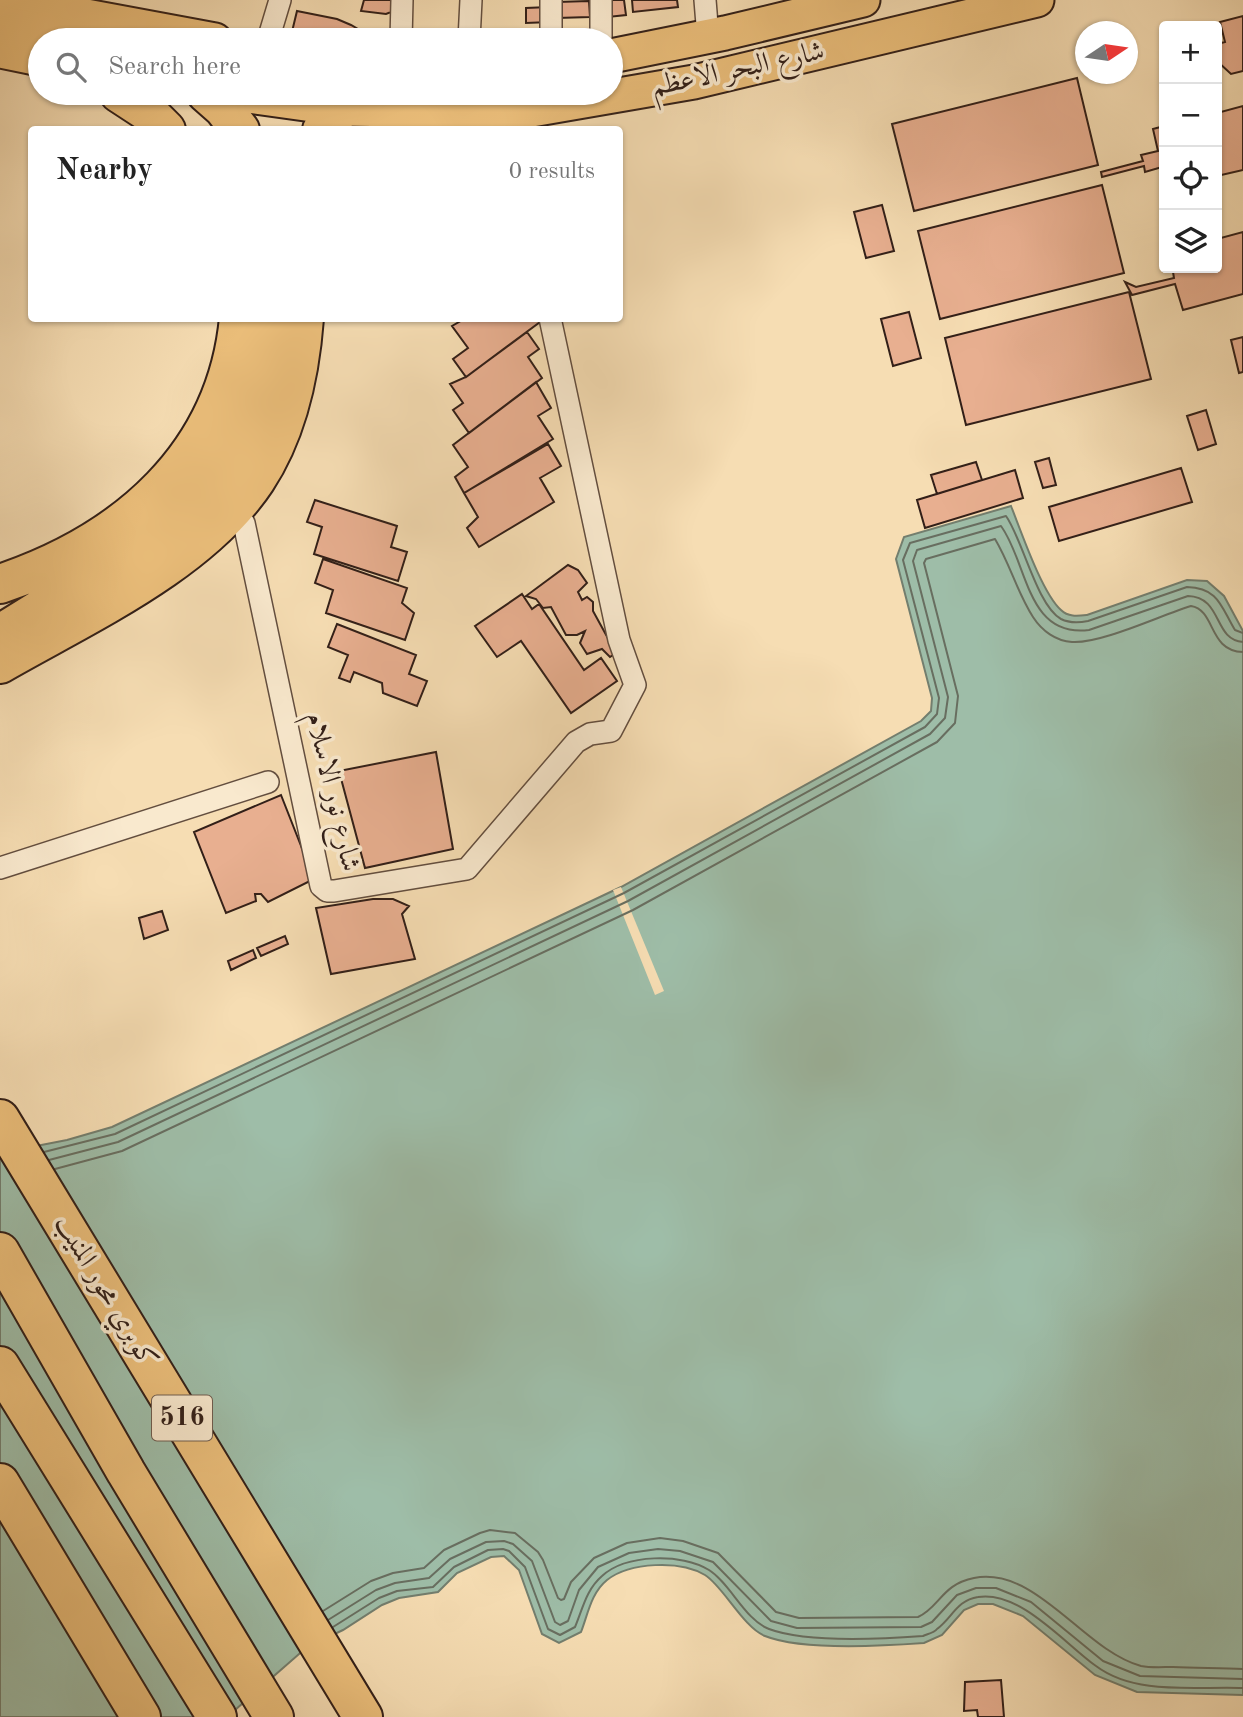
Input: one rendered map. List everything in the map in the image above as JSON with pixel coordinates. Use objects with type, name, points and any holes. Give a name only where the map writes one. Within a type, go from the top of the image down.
[{"type":"highway","points":[[0,25],[64,17]]},
{"type":"highway","points":[[137,105],[162,126]]},
{"type":"highway","points":[[220,105],[237,126]]},
{"type":"highway","points":[[0,584],[43,568],[81,548],[123,521],[160,491],[191,454],[215,412],[232,367],[238,322]]},
{"type":"highway","points":[[0,634],[156,537],[187,511],[213,481],[235,448],[253,412],[267,375],[276,322]]},
{"type":"highway","points":[[0,664],[104,607],[188,550],[225,518],[257,479],[279,434],[295,385],[303,322]]},
{"type":"highway","name":"كوبري محور المنيب","points":[[0,1119],[363,1717]]},
{"type":"highway","name":"516","points":[[0,1252],[127,1472],[274,1717]]},
{"type":"highway","points":[[0,1366],[217,1717]]},
{"type":"highway","points":[[0,1483],[141,1717]]},
{"type":"main road","points":[[0,0],[64,17],[136,28]]},
{"type":"main road","name":"شارع البحر الاعظم","points":[[623,54],[708,37],[863,0]]},
{"type":"main road","name":"شارع البحر الاعظم","points":[[623,98],[1037,0]]},
{"type":"main road","points":[[0,51],[28,57]]},
{"type":"main road","name":"شارع البحر الاعظم","points":[[275,105],[332,119],[522,121],[593,105]]},
{"type":"street","points":[[272,28],[280,0]]},
{"type":"street","points":[[401,0],[401,28]]},
{"type":"street","points":[[470,28],[471,0]]},
{"type":"street","points":[[551,0],[551,28]]},
{"type":"street","points":[[601,0],[601,28]]},
{"type":"street","points":[[705,0],[708,37]]},
{"type":"street","name":"شارع نور الاسلام","points":[[244,523],[321,886],[327,891],[334,891],[467,870],[576,742],[590,734],[611,731],[635,685],[619,640],[551,322]]},
{"type":"street","points":[[0,868],[268,782]]},
{"type":"water","points":[[1011,506],[1047,590],[1054,602],[1067,614],[1087,615],[1187,580],[1207,581],[1224,596],[1243,631],[1243,1695],[1137,1692],[1095,1675],[1023,1616],[993,1604],[978,1604],[964,1610],[942,1635],[924,1643],[821,1646],[781,1641],[757,1631],[705,1575],[695,1570],[669,1565],[628,1570],[607,1580],[594,1597],[581,1632],[559,1643],[542,1634],[519,1570],[504,1556],[491,1557],[457,1573],[438,1592],[399,1598],[382,1605],[343,1630],[307,1647],[227,1717],[0,1717],[0,1153],[67,1140],[112,1127],[621,887],[921,721],[931,711],[932,698],[896,559],[904,537]]},
{"type":"pier","points":[[621,887],[664,991],[655,995],[613,890]]},
{"type":"building","points":[[364,0],[391,0],[391,12],[386,14],[361,11]]},
{"type":"building","points":[[606,0],[624,0],[626,15],[608,17]]},
{"type":"building","points":[[632,0],[677,0],[678,7],[633,12]]},
{"type":"building","points":[[589,1],[590,17],[557,18],[557,2]]},
{"type":"building","points":[[549,7],[550,22],[526,23],[526,8]]},
{"type":"building","points":[[297,11],[337,19],[356,28],[293,28]]},
{"type":"building","points":[[1243,16],[1243,71],[1231,74],[1222,66],[1222,43],[1225,42],[1222,21]]},
{"type":"building","points":[[1075,78],[1098,165],[914,211],[892,124]]},
{"type":"building","points":[[1243,106],[1243,170],[1222,175],[1222,147],[1222,112]]},
{"type":"building","points":[[1159,127],[1159,168],[1145,172],[1144,166],[1102,177],[1101,172],[1143,161],[1141,155],[1158,151],[1153,129]]},
{"type":"building","points":[[1102,185],[1124,273],[940,319],[918,231]]},
{"type":"building","points":[[882,205],[894,251],[866,258],[854,212]]},
{"type":"building","points":[[1243,232],[1243,294],[1183,310],[1175,284],[1132,295],[1125,282],[1136,287],[1174,278],[1173,273],[1222,273],[1222,238]]},
{"type":"building","points":[[1129,292],[1151,379],[966,425],[945,338]]},
{"type":"building","points":[[909,312],[921,358],[893,366],[881,319]]},
{"type":"building","points":[[459,322],[540,322],[466,377],[453,359],[468,348],[452,326]]},
{"type":"building","points":[[527,332],[539,349],[528,357],[542,378],[469,433],[453,410],[463,403],[450,384],[466,377]]},
{"type":"building","points":[[1243,337],[1243,372],[1239,373],[1231,340]]},
{"type":"building","points":[[536,382],[551,408],[538,416],[553,439],[464,493],[455,477],[468,467],[453,445]]},
{"type":"building","points":[[1206,410],[1216,444],[1198,450],[1187,416]]},
{"type":"building","points":[[548,444],[561,466],[540,478],[554,502],[479,547],[467,528],[478,517],[464,493]]},
{"type":"building","points":[[1049,458],[1056,485],[1043,488],[1035,462]]},
{"type":"building","points":[[976,462],[982,480],[937,494],[931,475]]},
{"type":"building","points":[[1181,468],[1192,502],[1059,541],[1049,507]]},
{"type":"building","points":[[1015,470],[1023,498],[925,528],[917,500]]},
{"type":"building","points":[[315,500],[397,526],[391,547],[407,552],[398,581],[314,554],[322,527],[307,522]]},
{"type":"building","points":[[323,559],[407,588],[402,603],[414,613],[405,640],[326,613],[333,590],[315,583]]},
{"type":"building","points":[[568,565],[578,570],[587,583],[578,592],[582,600],[587,597],[593,602],[593,611],[616,653],[610,657],[602,649],[587,654],[580,643],[585,631],[577,635],[566,635],[551,607],[543,608],[536,599],[526,596]]},
{"type":"building","points":[[522,594],[532,609],[539,604],[584,670],[601,658],[617,681],[571,713],[521,641],[497,657],[475,626]]},
{"type":"building","points":[[337,624],[416,655],[409,674],[427,681],[417,706],[383,693],[382,683],[354,672],[350,682],[339,678],[348,655],[328,647]]},
{"type":"building","points":[[436,752],[453,849],[365,868],[339,771]]},
{"type":"building","points":[[281,795],[314,879],[268,902],[261,894],[255,894],[256,901],[226,913],[194,832]]},
{"type":"building","points":[[373,899],[393,899],[409,906],[402,914],[415,959],[331,974],[316,908]]},
{"type":"building","points":[[162,911],[168,930],[144,939],[139,918]]},
{"type":"building","points":[[285,936],[288,944],[261,956],[257,948]]},
{"type":"building","points":[[253,950],[256,958],[231,970],[228,961]]},
{"type":"building","points":[[1001,1680],[1004,1717],[978,1717],[977,1710],[964,1711],[965,1682]]}]
